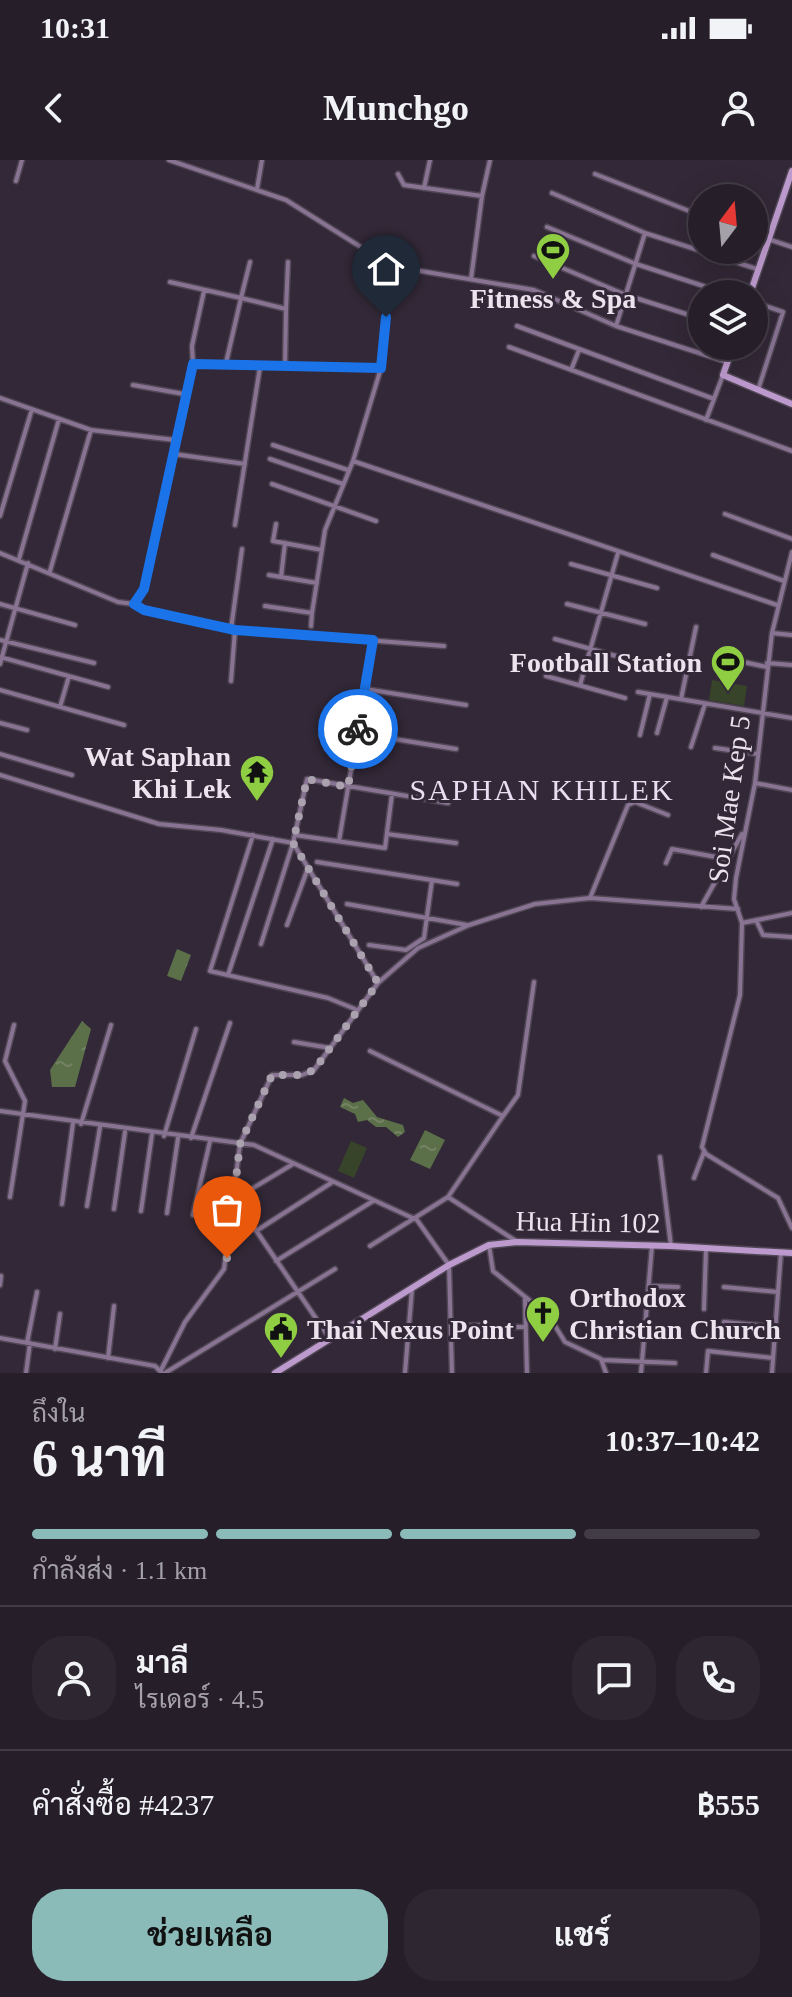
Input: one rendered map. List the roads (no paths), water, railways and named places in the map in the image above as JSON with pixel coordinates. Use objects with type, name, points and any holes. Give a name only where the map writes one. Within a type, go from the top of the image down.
[{"type":"street","points":[[16,181],[22,160]]},
{"type":"street","points":[[171,160],[308,211],[391,266],[534,290],[616,326],[727,362],[706,420]]},
{"type":"street","points":[[257,190],[262,160]]},
{"type":"street","points":[[424,188],[430,160]]},
{"type":"street","points":[[471,279],[490,160]]},
{"type":"street","points":[[768,235],[792,171]]},
{"type":"street","points":[[398,174],[404,185],[482,196]]},
{"type":"street","points":[[595,174],[688,211]]},
{"type":"street","points":[[552,193],[645,233],[757,269]]},
{"type":"street","points":[[547,227],[636,264],[688,281]]},
{"type":"street","points":[[616,326],[645,233]]},
{"type":"street","points":[[768,238],[792,247]]},
{"type":"street","points":[[534,256],[626,295],[688,315]]},
{"type":"street","points":[[226,363],[250,262]]},
{"type":"street","points":[[285,367],[288,262]]},
{"type":"street","points":[[754,280],[759,264]]},
{"type":"street","points":[[311,626],[322,550],[381,368],[391,266]]},
{"type":"street","points":[[170,282],[286,309]]},
{"type":"street","points":[[134,604],[144,589],[184,394],[193,364],[192,346],[204,291]]},
{"type":"street","points":[[768,307],[783,312],[768,359]]},
{"type":"street","points":[[517,326],[714,399]]},
{"type":"street","points":[[509,347],[792,451]]},
{"type":"street","points":[[571,370],[579,350]]},
{"type":"street","points":[[758,390],[768,360]]},
{"type":"street","points":[[193,364],[381,368]]},
{"type":"street","points":[[235,525],[260,367]]},
{"type":"street","points":[[723,375],[791,401]]},
{"type":"street","points":[[133,385],[184,394]]},
{"type":"street","points":[[0,398],[91,430],[176,440]]},
{"type":"street","points":[[0,516],[32,409]]},
{"type":"street","points":[[19,559],[59,419]]},
{"type":"street","points":[[50,571],[91,430]]},
{"type":"street","points":[[273,445],[348,470]]},
{"type":"street","points":[[174,454],[245,464]]},
{"type":"street","points":[[270,459],[343,484]]},
{"type":"street","points":[[353,461],[777,605]]},
{"type":"street","points":[[272,484],[376,521]]},
{"type":"street","points":[[725,514],[792,539]]},
{"type":"street","points":[[276,524],[273,541],[322,550]]},
{"type":"street","points":[[281,577],[285,543]]},
{"type":"street","points":[[231,681],[242,549]]},
{"type":"street","name":"Soi Mae Kep 5","points":[[694,1178],[704,1152],[704,1138],[740,995],[742,923],[734,899],[743,832],[755,783],[772,633],[792,552]]},
{"type":"street","points":[[0,553],[50,571],[118,602],[233,629],[444,646]]},
{"type":"street","points":[[580,685],[618,553]]},
{"type":"street","points":[[713,555],[784,581]]},
{"type":"street","points":[[0,664],[3,641],[28,563]]},
{"type":"street","points":[[571,564],[657,588]]},
{"type":"street","points":[[269,575],[317,583]]},
{"type":"street","points":[[0,604],[75,625]]},
{"type":"street","points":[[567,604],[645,624]]},
{"type":"street","points":[[265,606],[312,613]]},
{"type":"street","points":[[681,700],[696,627]]},
{"type":"street","points":[[772,633],[792,635]]},
{"type":"street","points":[[555,639],[634,661]]},
{"type":"street","points":[[339,841],[373,640]]},
{"type":"street","points":[[3,641],[94,663]]},
{"type":"street","points":[[720,657],[767,665],[792,665]]},
{"type":"street","points":[[1,658],[108,687]]},
{"type":"street","points":[[60,707],[69,676]]},
{"type":"street","points":[[546,676],[625,698]]},
{"type":"street","points":[[365,688],[466,705]]},
{"type":"street","points":[[0,690],[124,725]]},
{"type":"street","points":[[638,692],[792,718]]},
{"type":"street","points":[[640,735],[650,694]]},
{"type":"street","points":[[657,733],[667,697]]},
{"type":"street","points":[[691,747],[705,704]]},
{"type":"street","points":[[0,723],[27,730]]},
{"type":"street","points":[[357,733],[456,749]]},
{"type":"street","points":[[321,735],[356,741]]},
{"type":"street","points":[[715,748],[758,754]]},
{"type":"street","points":[[0,754],[72,775]]},
{"type":"street","points":[[0,775],[159,824],[293,843],[378,983]]},
{"type":"street","points":[[261,944],[293,843],[307,779],[448,803]]},
{"type":"street","points":[[755,783],[792,790]]},
{"type":"street","points":[[295,835],[385,848],[392,794]]},
{"type":"street","points":[[590,898],[628,805],[635,802],[668,815]]},
{"type":"street","points":[[701,907],[743,832]]},
{"type":"street","points":[[387,834],[456,843]]},
{"type":"street","points":[[253,835],[209,969],[328,998],[356,1009]]},
{"type":"street","points":[[228,975],[273,839]]},
{"type":"street","points":[[666,863],[672,849],[727,859]]},
{"type":"street","points":[[317,862],[457,884]]},
{"type":"street","points":[[287,925],[308,868]]},
{"type":"street","points":[[369,945],[406,950],[424,938],[432,880]]},
{"type":"street","points":[[163,1372],[185,1322],[224,1269],[240,1144],[272,1075],[310,1073],[378,983],[418,948],[469,925],[535,904],[590,898],[738,909]]},
{"type":"street","points":[[347,904],[469,925]]},
{"type":"street","points":[[742,923],[792,913]]},
{"type":"street","points":[[756,920],[763,935],[792,937]]},
{"type":"street","points":[[370,1246],[417,1220],[448,1197],[518,1095],[534,982]]},
{"type":"street","points":[[191,1139],[230,1023]]},
{"type":"street","points":[[10,1197],[24,1094],[4,1056],[14,1025]]},
{"type":"street","points":[[81,1124],[111,1025]]},
{"type":"street","points":[[164,1136],[196,1029]]},
{"type":"street","points":[[294,1042],[330,1048]]},
{"type":"street","points":[[370,1051],[503,1116]]},
{"type":"street","points":[[0,1111],[125,1131],[254,1145],[417,1220],[449,1265],[452,1373]]},
{"type":"street","points":[[62,1204],[73,1123]]},
{"type":"street","points":[[87,1206],[100,1127]]},
{"type":"street","points":[[114,1209],[125,1131]]},
{"type":"street","points":[[141,1211],[152,1134]]},
{"type":"street","points":[[167,1213],[178,1138]]},
{"type":"street","points":[[193,1215],[210,1141]]},
{"type":"street","points":[[704,1152],[778,1198],[792,1228]]},
{"type":"street","points":[[660,1157],[671,1246]]},
{"type":"street","points":[[235,1199],[293,1164]]},
{"type":"street","points":[[256,1231],[331,1183]]},
{"type":"street","points":[[448,1197],[501,1228],[517,1242]]},
{"type":"street","points":[[235,1199],[330,1339]]},
{"type":"street","points":[[276,1261],[373,1201]]},
{"type":"street","name":"Hua Hin 102","points":[[275,1373],[449,1265],[489,1245],[517,1242],[671,1246],[792,1253]]},
{"type":"street","points":[[489,1245],[493,1271],[549,1316],[565,1342],[602,1360],[675,1363]]},
{"type":"street","points":[[641,1373],[652,1246]]},
{"type":"street","points":[[704,1309],[706,1249]]},
{"type":"street","points":[[772,1373],[781,1252]]},
{"type":"street","points":[[0,1338],[108,1358],[163,1372],[335,1269]]},
{"type":"street","points":[[0,1285],[1,1276]]},
{"type":"street","points":[[649,1286],[678,1287]]},
{"type":"street","points":[[724,1287],[778,1292]]},
{"type":"street","points":[[405,1373],[412,1289]]},
{"type":"street","points":[[26,1373],[37,1292]]},
{"type":"street","points":[[525,1299],[527,1373]]},
{"type":"street","points":[[108,1358],[114,1306]]},
{"type":"street","points":[[55,1349],[60,1314]]},
{"type":"street","points":[[724,1322],[776,1327]]},
{"type":"street","points":[[451,1326],[488,1325]]},
{"type":"street","points":[[504,1327],[526,1327]]},
{"type":"street","points":[[706,1373],[708,1351],[773,1358]]},
{"type":"street","points":[[602,1360],[606,1373]]},
{"type":"street","points":[[292,1373],[293,1362]]},
{"type":"water","points":[[177,949],[191,955],[181,981],[167,976]]},
{"type":"water","points":[[82,1021],[91,1029],[75,1087],[52,1087],[50,1070]]},
{"type":"water","points":[[344,1098],[353,1103],[363,1100],[377,1117],[403,1125],[405,1132],[398,1137],[386,1127],[376,1127],[367,1120],[358,1122],[355,1114],[340,1107]]},
{"type":"water","points":[[425,1130],[445,1140],[430,1169],[410,1160]]},
{"type":"place","name":"Fitness & Spa","points":[[553,281]]},
{"type":"place","name":"Football Station","points":[[728,693]]},
{"type":"place","name":"Wat Saphan Khi Lek","points":[[257,803]]},
{"type":"place","name":"Orthodox Christian Church","points":[[543,1344]]},
{"type":"place","name":"Thai Nexus Point","points":[[281,1360]]},
{"type":"district","name":"SAPHAN KHILEK","points":[[542,789]]}]
